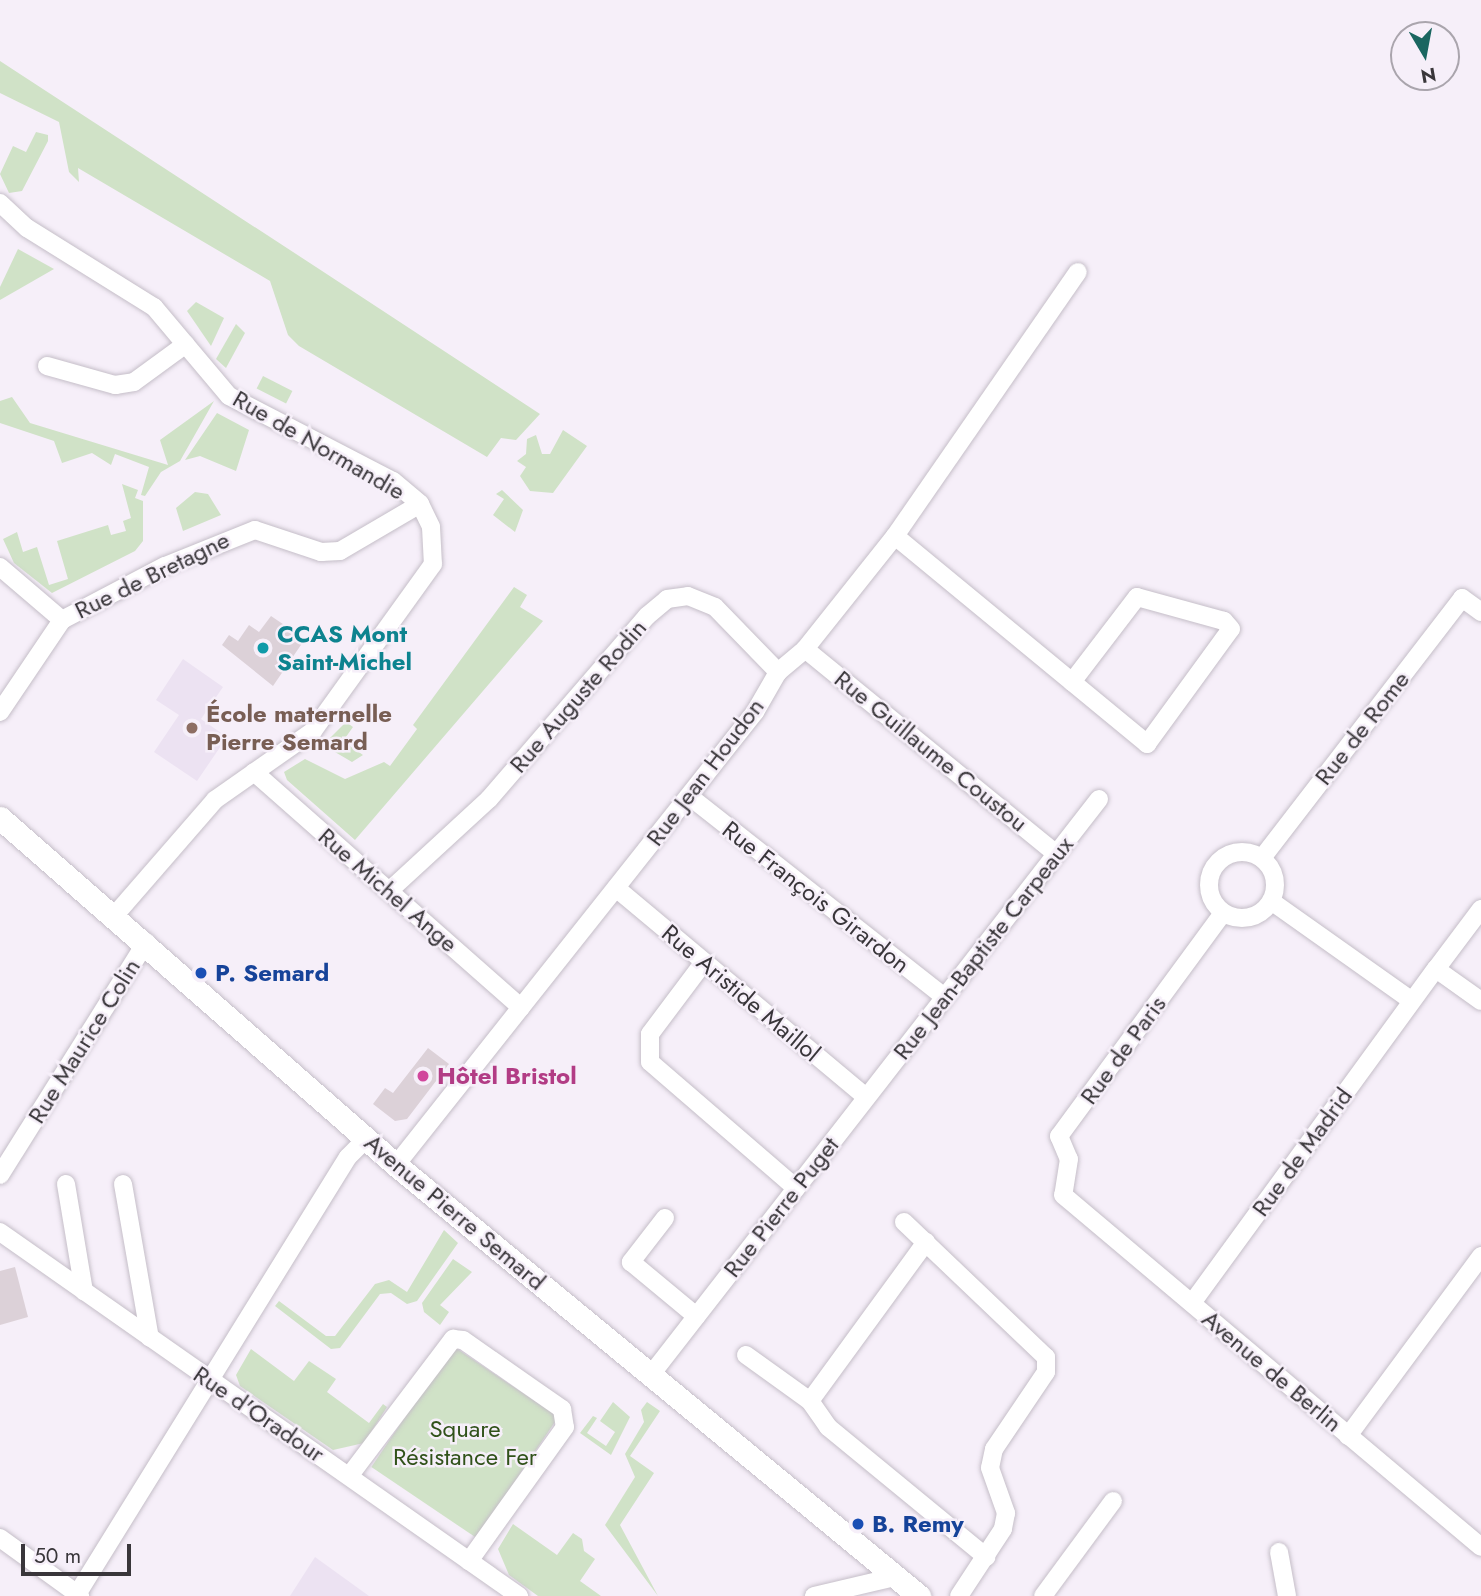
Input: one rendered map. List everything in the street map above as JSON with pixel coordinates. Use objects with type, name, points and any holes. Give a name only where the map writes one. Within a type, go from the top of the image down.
[{"type":"main road","name":"Avenue Pierre Semard","points":[[0,818],[146,942],[396,1165],[919,1596]]},
{"type":"street","name":"Rue de Normandie","points":[[0,203],[27,228],[155,307],[229,396],[393,481],[420,504],[431,527],[433,564],[313,731],[215,800],[115,915]]},
{"type":"street","name":"Rue Jean Houdon","points":[[396,1165],[755,712],[778,672],[805,649],[895,536],[1078,272]]},
{"type":"street","points":[[47,366],[115,385],[134,382],[187,344]]},
{"type":"street","name":"Rue de Bretagne","points":[[0,712],[62,620],[237,533],[255,530],[321,552],[340,551],[420,504]]},
{"type":"street","points":[[895,536],[1147,744],[1231,628],[1224,621],[1137,597],[1072,682]]},
{"type":"street","points":[[0,567],[62,620]]},
{"type":"street","name":"Rue Auguste Rodin","points":[[389,891],[489,799],[647,616],[667,600],[688,596],[715,607],[778,672]]},
{"type":"street","name":"Rue de Rome","points":[[1262,858],[1462,598],[1481,612]]},
{"type":"street","name":"Rue Guillaume Coustou","points":[[805,649],[1056,853]]},
{"type":"street","name":"Rue Michel Ange","points":[[254,772],[521,1007]]},
{"type":"street","name":"Rue François Girardon","points":[[689,796],[944,997]]},
{"type":"street","name":"Rue Jean-Baptiste Carpeaux","points":[[866,1097],[1100,799]]},
{"type":"street","points":[[1240,851],[1262,858],[1275,877],[1271,901],[1251,917],[1223,913],[1208,888],[1217,862],[1240,851]]},
{"type":"street","name":"Rue Aristide Maillol","points":[[616,888],[866,1097]]},
{"type":"street","points":[[1271,901],[1411,1000]]},
{"type":"street","name":"Rue de Madrid","points":[[1192,1303],[1411,1000],[1481,909]]},
{"type":"street","name":"Rue de Paris","points":[[1063,1195],[1069,1159],[1059,1136],[1223,913]]},
{"type":"street","name":"Rue Maurice Colin","points":[[0,1175],[146,942]]},
{"type":"street","points":[[704,962],[650,1034],[650,1062],[796,1188]]},
{"type":"street","points":[[1436,969],[1481,1002]]},
{"type":"street","name":"Rue Pierre Puget","points":[[650,1376],[866,1097]]},
{"type":"street","points":[[0,1538],[78,1595],[348,1157],[367,1138]]},
{"type":"street","points":[[66,1184],[83,1292]]},
{"type":"street","points":[[123,1184],[150,1338]]},
{"type":"street","name":"Avenue de Berlin","points":[[1063,1195],[1481,1547]]},
{"type":"street","points":[[664,1218],[631,1262],[696,1316]]},
{"type":"street","points":[[904,1222],[1046,1357],[1046,1372],[994,1449],[990,1468],[1006,1513],[1003,1529],[959,1596]]},
{"type":"street","name":"Rue d'Oradour","points":[[0,1232],[211,1383],[349,1475],[519,1596]]},
{"type":"street","points":[[810,1401],[926,1242]]},
{"type":"street","points":[[1348,1436],[1481,1256]]},
{"type":"street","points":[[349,1475],[453,1339],[463,1340],[562,1409],[565,1427],[470,1561]]},
{"type":"street","points":[[746,1355],[810,1401],[828,1427],[986,1557]]},
{"type":"street","points":[[1043,1596],[1112,1501]]},
{"type":"street","points":[[1279,1552],[1287,1596]]},
{"type":"street","points":[[814,1596],[895,1577]]},
{"type":"shaded area","name":"École maternelle Pierre Semard","points":[[183,659],[223,687],[201,719],[227,737],[197,781],[154,752],[179,715],[156,700]]},
{"type":"shaded area","points":[[315,1557],[369,1596],[290,1596]]},
{"type":"green space","points":[[0,61],[540,414],[516,440],[501,438],[487,457],[299,346],[288,335],[270,281],[78,168],[79,182],[69,172],[59,122],[0,93]]},
{"type":"green space","points":[[36,132],[48,135],[48,141],[22,191],[9,193],[0,174],[13,146],[26,152]]},
{"type":"green space","points":[[18,249],[54,269],[0,300],[0,287]]},
{"type":"green space","points":[[196,302],[224,318],[211,346],[187,311]]},
{"type":"green space","points":[[236,324],[245,333],[226,368],[216,359]]},
{"type":"green space","points":[[263,376],[292,391],[286,403],[257,388]]},
{"type":"green space","points":[[12,397],[30,423],[168,465],[160,440],[214,401],[180,461],[161,472],[145,496],[141,495],[149,467],[115,454],[111,465],[92,453],[62,463],[54,441],[0,423],[0,401]]},
{"type":"green space","points":[[217,413],[249,430],[236,471],[200,456],[185,460]]},
{"type":"green space","points":[[563,430],[587,446],[553,493],[530,491],[520,476],[526,467],[517,461],[526,454],[527,439],[536,435],[542,454],[550,454]]},
{"type":"green space","points":[[122,484],[138,490],[135,498],[143,501],[143,541],[135,551],[52,593],[14,563],[3,539],[17,532],[23,552],[37,547],[49,585],[68,579],[57,541],[108,525],[111,535],[126,531],[123,521],[131,518]]},
{"type":"green space","points":[[502,490],[523,510],[515,532],[493,515],[504,499],[496,494]]},
{"type":"green space","points":[[195,492],[208,494],[221,515],[183,531],[176,508]]},
{"type":"green space","points":[[514,587],[527,595],[520,607],[543,621],[355,840],[287,780],[284,772],[305,759],[345,779],[384,762],[390,766],[417,729],[413,725]]},
{"type":"green space","points":[[346,722],[353,727],[343,741],[363,755],[352,762],[323,745]]},
{"type":"green space","points":[[444,1230],[458,1243],[417,1301],[407,1304],[391,1293],[380,1294],[340,1348],[331,1349],[275,1306],[279,1301],[326,1336],[335,1336],[375,1284],[389,1280],[407,1292]]},
{"type":"green space","points":[[453,1259],[472,1272],[440,1305],[449,1312],[440,1325],[424,1312],[422,1303]]},
{"type":"green space","name":"Square Résistance Fer","points":[[453,1346],[558,1417],[477,1538],[371,1467]]},
{"type":"green space","points":[[251,1349],[294,1381],[309,1361],[336,1379],[327,1392],[369,1423],[383,1404],[387,1407],[364,1443],[333,1450],[240,1386],[236,1375]]},
{"type":"green space","points":[[613,1402],[630,1417],[611,1455],[580,1433],[593,1416],[597,1418],[587,1433],[606,1446],[615,1432],[600,1421]]},
{"type":"green space","points":[[647,1402],[660,1411],[630,1456],[654,1473],[620,1525],[658,1596],[605,1525],[635,1477],[625,1454],[644,1422],[641,1410]]},
{"type":"green space","points":[[513,1524],[557,1555],[573,1533],[582,1539],[584,1551],[595,1559],[580,1581],[601,1596],[538,1596],[509,1575],[498,1549]]},
{"type":"building","name":"CCAS Mont Saint-Michel","points":[[271,616],[305,639],[273,686],[222,645],[229,635],[238,641],[249,625],[259,632]]},
{"type":"building","name":"Hôtel Bristol","points":[[428,1048],[449,1064],[407,1119],[395,1121],[373,1104],[385,1088],[393,1093]]},
{"type":"building","points":[[15,1267],[28,1317],[0,1325],[0,1271]]},
{"type":"place","name":"CCAS Mont Saint-Michel","points":[[263,648]]},
{"type":"place","name":"École maternelle Pierre Semard","points":[[192,728]]},
{"type":"place","name":"P. Semard","points":[[201,973]]},
{"type":"place","name":"Hôtel Bristol","points":[[423,1076]]},
{"type":"place","name":"B. Remy","points":[[858,1524]]}]
